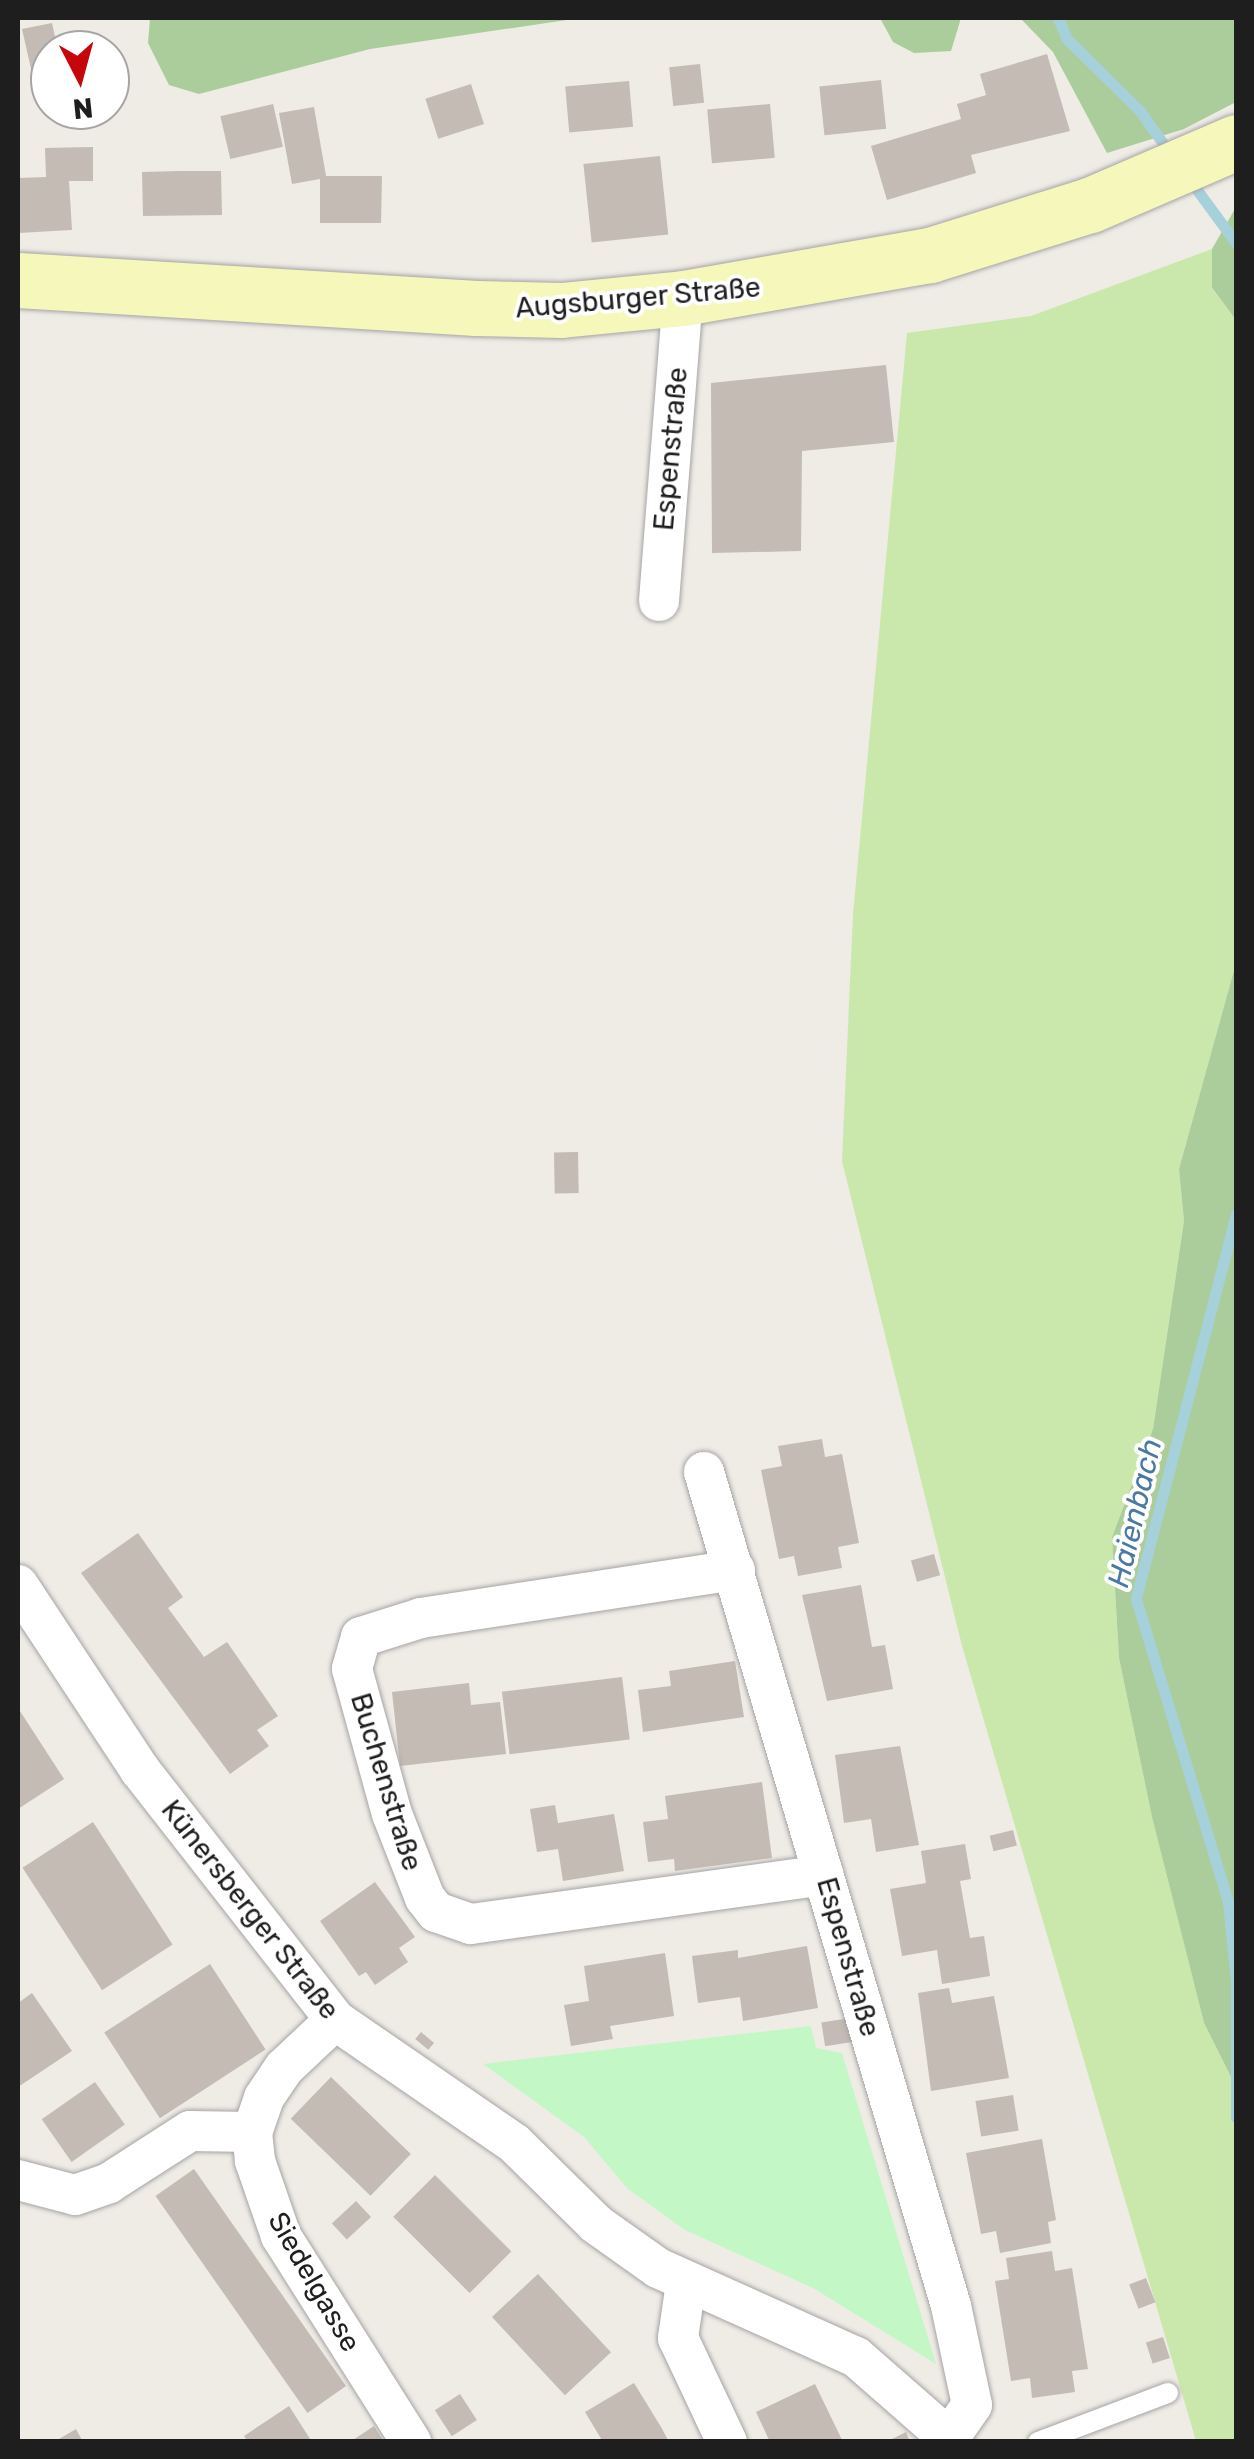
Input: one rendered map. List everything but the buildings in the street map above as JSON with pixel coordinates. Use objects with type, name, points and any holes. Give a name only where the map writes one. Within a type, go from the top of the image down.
[{"type":"street","name":"Augsburger Straße","points":[[18,280],[476,308],[562,310],[684,298],[930,255],[1151,181],[1236,142]]},
{"type":"street","name":"Espenstraße","points":[[659,600],[684,298]]},
{"type":"street","name":"Espenstraße","points":[[704,1472],[967,2374],[970,2416],[952,2439]]},
{"type":"street","name":"Buchenstraße","points":[[735,1570],[421,1618],[360,1637],[352,1668],[392,1814],[424,1898],[436,1912],[472,1924],[824,1875]]},
{"type":"street","name":"Künersberger Straße","points":[[18,1585],[140,1770],[335,2020],[485,2120],[596,2224],[686,2283],[856,2357],[952,2439]]},
{"type":"street","points":[[18,2180],[75,2195],[109,2183],[190,2131],[252,2132],[284,2068],[335,2020]]},
{"type":"street","name":"Siedelgasse","points":[[252,2132],[258,2177],[281,2236],[411,2442]]},
{"type":"street","points":[[686,2283],[678,2338],[727,2442]]},
{"type":"lane","points":[[1038,2442],[1168,2393]]},
{"type":"green space","points":[[150,18],[580,18],[370,49],[199,94],[169,85],[148,43]]},
{"type":"green space","points":[[880,18],[961,18],[951,51],[914,53],[893,42]]},
{"type":"green space","points":[[1020,18],[1236,18],[1236,102],[1184,129],[1107,153],[1053,52]]},
{"type":"green space","points":[[1236,207],[1236,320],[1212,288],[1212,249]]},
{"type":"green space","points":[[1212,249],[1212,289],[1236,320],[1236,963],[1179,1169],[1184,1221],[1153,1429],[1112,1537],[1119,1658],[1152,1817],[1204,2023],[1236,2087],[1236,2441],[1196,2441],[962,1646],[842,1161],[853,914],[907,333],[1031,316]]},
{"type":"green space","points":[[1236,963],[1236,2087],[1204,2023],[1152,1817],[1119,1658],[1112,1537],[1153,1429],[1184,1221],[1179,1169]]},
{"type":"green space","points":[[811,2026],[816,2048],[842,2053],[936,2364],[813,2288],[685,2230],[628,2189],[584,2137],[483,2064]]},
{"type":"waterway","name":"Haienbach","points":[[1058,18],[1067,39],[1140,111],[1172,156]]},
{"type":"waterway","name":"Haienbach","points":[[1189,179],[1236,243]]},
{"type":"waterway","name":"Haienbach","points":[[1236,1214],[1136,1599],[1228,1902],[1236,1981],[1236,2117]]}]
